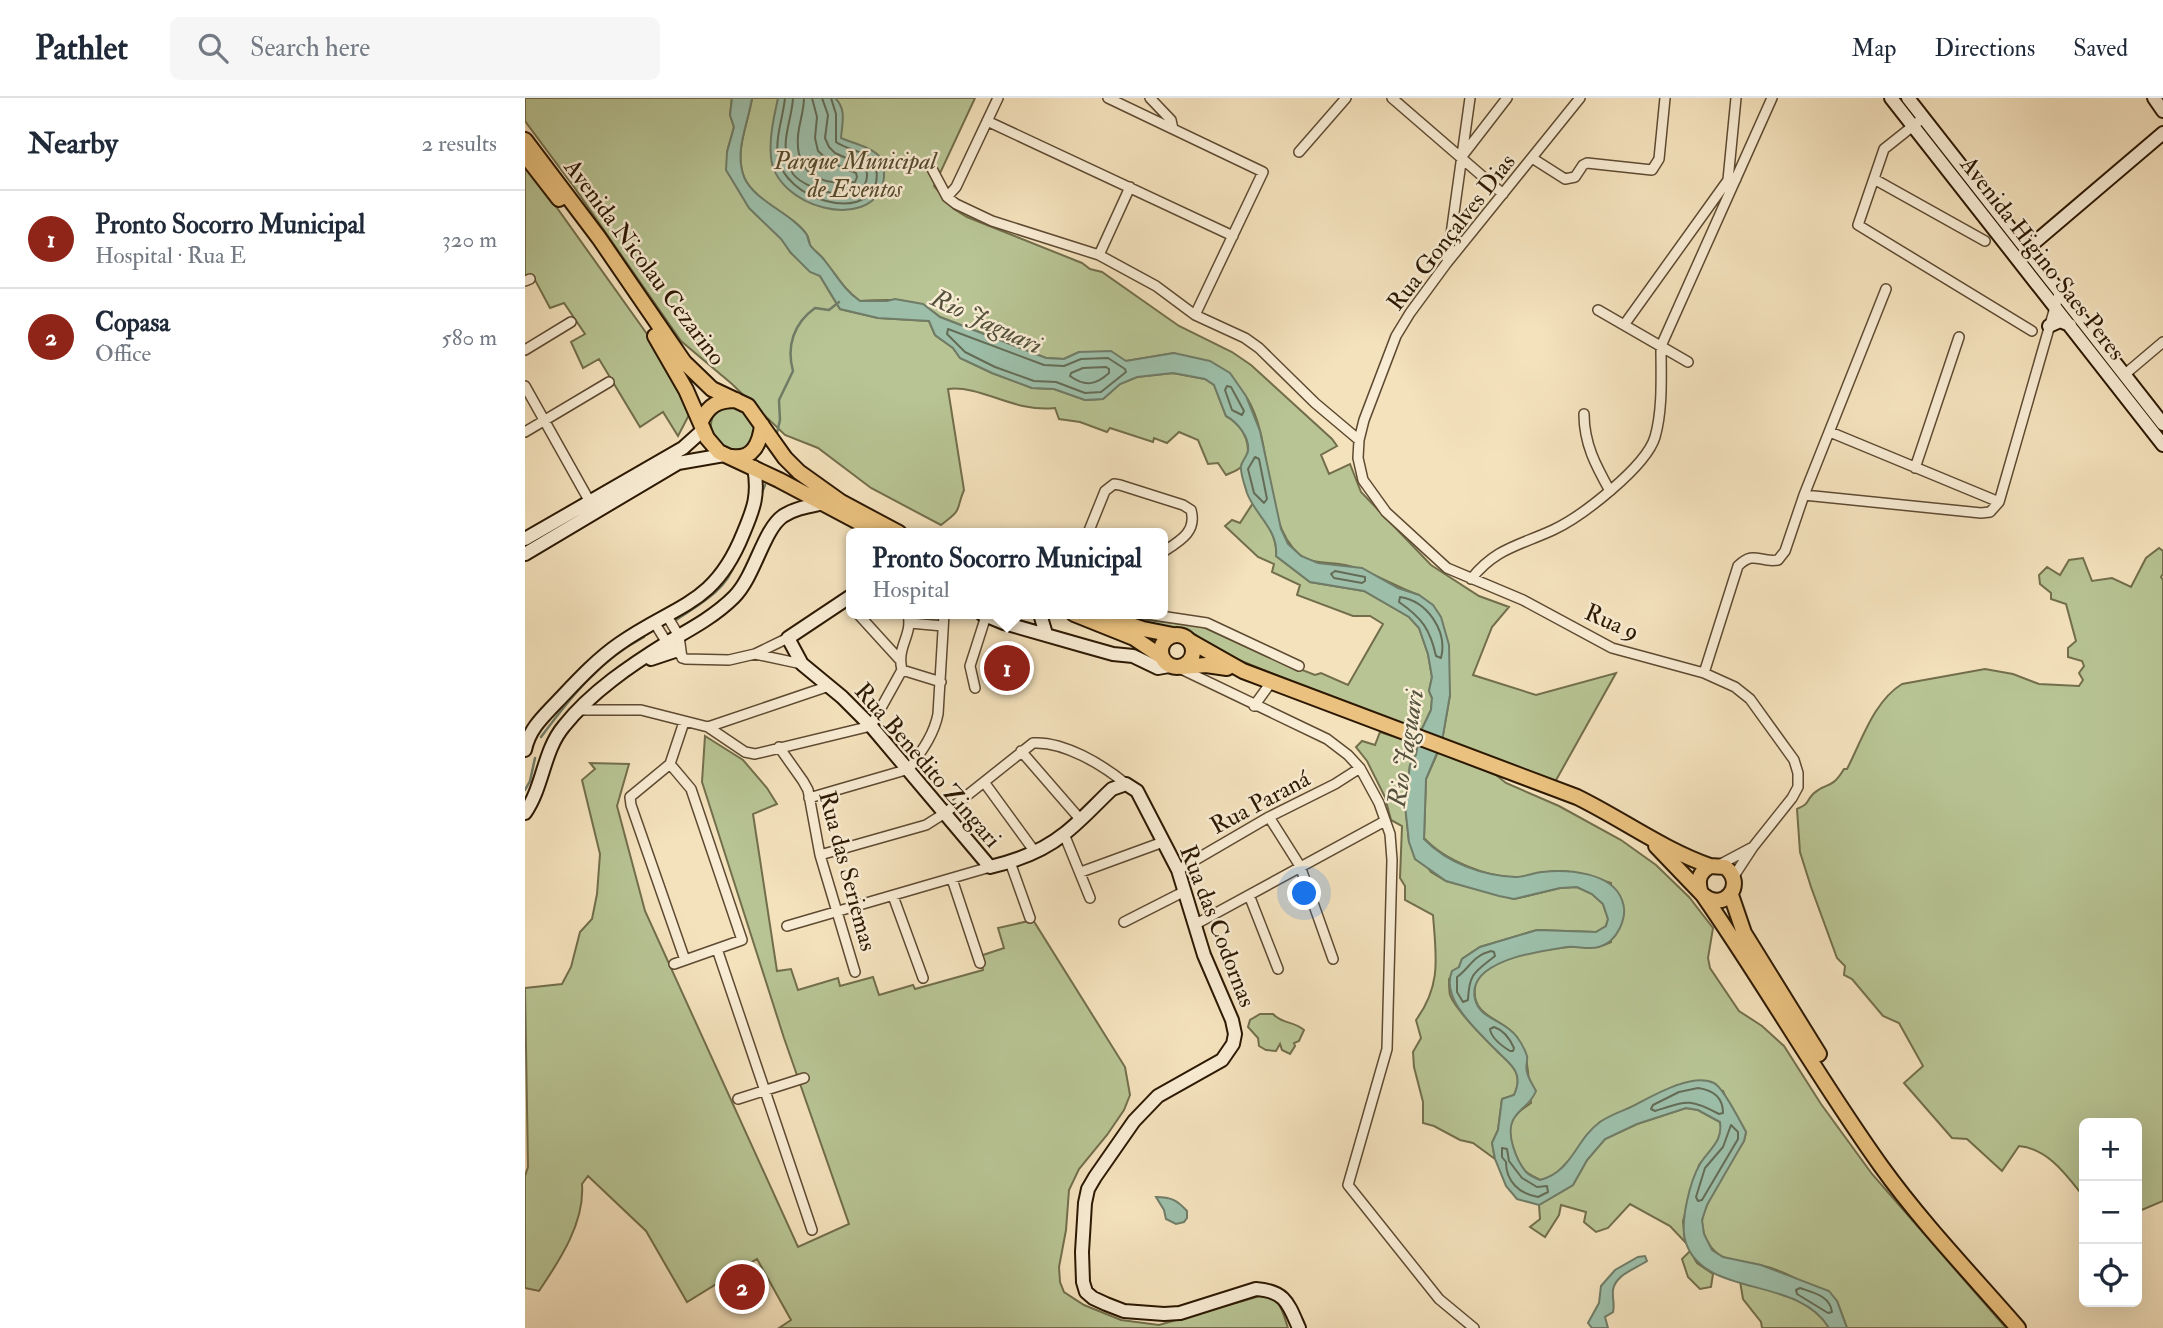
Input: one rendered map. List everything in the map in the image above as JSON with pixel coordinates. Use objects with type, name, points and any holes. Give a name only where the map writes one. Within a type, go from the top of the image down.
[{"type":"main road","name":"Avenida Nicolau Cezarino","points":[[525,140],[599,238],[684,362],[712,389],[738,400]]},
{"type":"main road","name":"Avenida Nicolau Cezarino","points":[[525,155],[576,218],[664,349],[702,426]]},
{"type":"main road","points":[[870,528],[754,467],[723,455],[712,445],[702,426],[711,406],[719,401],[738,400],[748,406],[785,458],[799,472],[841,502],[890,528]]},
{"type":"main road","points":[[723,455],[743,458],[752,453],[761,436],[762,425]]},
{"type":"main road","points":[[1087,619],[1135,638],[1172,664],[1206,665],[1243,671],[1577,796],[1615,815],[1650,838],[1725,867],[1734,876],[1735,886],[1731,895],[1717,902],[1701,893]]},
{"type":"main road","points":[[1115,619],[1143,629],[1183,636],[1243,671]]},
{"type":"main road","points":[[1172,664],[1161,646],[1173,635]]},
{"type":"main road","points":[[1172,664],[1192,656],[1190,641]]},
{"type":"main road","points":[[1650,838],[1701,893],[1881,1166],[2018,1328]]},
{"type":"main road","points":[[1701,893],[1699,878],[1705,869],[1715,865]]},
{"type":"main road","points":[[1731,895],[1744,933],[1898,1178],[2027,1328]]},
{"type":"street","points":[[947,197],[956,187],[998,98]]},
{"type":"street","points":[[1108,98],[1263,172],[1195,315]]},
{"type":"street","points":[[1150,98],[1171,120],[1173,129]]},
{"type":"street","points":[[1299,152],[1346,98]]},
{"type":"street","points":[[1392,98],[1503,194]]},
{"type":"street","points":[[1446,264],[1470,98]]},
{"type":"street","points":[[1461,158],[1507,98]]},
{"type":"street","name":"Rua Gonçalves Dias","points":[[1359,440],[1396,336],[1410,313],[1446,264],[1580,98]]},
{"type":"street","points":[[1532,158],[1565,179],[1575,177],[1587,163],[1651,170],[1659,159],[1665,98]]},
{"type":"street","points":[[1624,325],[1732,180],[1736,98]]},
{"type":"street","points":[[1471,579],[1486,561],[1496,554],[1555,529],[1593,506],[1610,491],[1654,440],[1661,384],[1661,346],[1732,180],[1772,98]]},
{"type":"street","name":"Avenida Higino Saes Peres","points":[[1891,98],[2070,325],[2146,413],[2163,424]]},
{"type":"street","name":"Avenida Higino Saes Peres","points":[[1908,98],[2028,248],[2124,375],[2163,444]]},
{"type":"street","points":[[2154,98],[2163,111]]},
{"type":"street","points":[[1923,118],[1884,149],[1858,225],[2032,331]]},
{"type":"street","points":[[987,121],[1233,236]]},
{"type":"street","points":[[2028,248],[2163,132]]},
{"type":"street","points":[[931,167],[947,197],[967,210],[992,221],[1099,255],[1156,286],[1195,315],[1245,338],[1359,440]]},
{"type":"street","points":[[1874,179],[1985,241]]},
{"type":"street","points":[[1099,255],[1130,187]]},
{"type":"street","points":[[1705,673],[1738,566],[1746,559],[1754,557],[1778,560],[1785,551],[1804,495],[1886,289]]},
{"type":"street","points":[[1804,495],[1990,512],[1999,502],[2060,290]]},
{"type":"street","points":[[1598,310],[1688,362]]},
{"type":"street","points":[[2049,326],[2060,321],[2070,325]]},
{"type":"street","points":[[525,349],[571,322]]},
{"type":"street","points":[[1915,468],[1959,337]]},
{"type":"street","points":[[2124,375],[2163,342]]},
{"type":"street","points":[[525,432],[609,382]]},
{"type":"street","points":[[525,386],[590,502]]},
{"type":"street","points":[[1584,414],[1584,433],[1588,447],[1610,491]]},
{"type":"street","points":[[527,535],[554,531],[643,479],[683,448],[702,426]]},
{"type":"street","points":[[1830,432],[1999,502]]},
{"type":"street","name":"Rua 9","points":[[1359,440],[1358,458],[1363,480],[1386,512],[1447,568],[1523,600],[1612,649],[1705,673],[1735,687],[1750,699],[1794,760],[1798,787],[1734,876]]},
{"type":"street","points":[[525,554],[590,502],[678,463],[723,455]]},
{"type":"street","points":[[525,750],[533,729],[606,653],[705,593],[723,575],[755,507],[757,494],[754,467]]},
{"type":"street","points":[[1089,528],[1105,491],[1114,484],[1120,485],[1191,510],[1194,521],[1189,533],[1168,548]]},
{"type":"street","points":[[675,651],[679,636],[713,615],[735,596],[751,574],[775,523],[796,509],[824,503]]},
{"type":"street","points":[[654,622],[675,651],[700,660],[729,660],[755,654],[788,638],[846,602]]},
{"type":"street","points":[[667,615],[679,636],[675,651]]},
{"type":"street","points":[[1168,618],[1207,624],[1299,666]]},
{"type":"street","points":[[578,710],[641,710],[708,727],[749,753],[871,726],[902,670],[899,659],[863,619]]},
{"type":"street","points":[[899,659],[909,619]]},
{"type":"street","points":[[913,619],[943,626]]},
{"type":"street","points":[[809,798],[909,769],[935,728],[941,682],[944,619]]},
{"type":"street","points":[[975,688],[970,666],[983,619]]},
{"type":"street","points":[[997,619],[1114,654],[1133,656],[1158,668],[1172,664],[1327,739],[1360,768],[1374,792],[1385,821],[1392,860],[1387,1049],[1348,1185],[1439,1299],[1473,1328]]},
{"type":"street","points":[[1031,630],[1036,619]]},
{"type":"street","points":[[1040,619],[1047,634]]},
{"type":"street","points":[[788,638],[802,664]]},
{"type":"street","points":[[525,813],[538,790],[555,737],[578,710],[634,664],[675,651]]},
{"type":"street","points":[[755,654],[802,664]]},
{"type":"street","name":"Rua Benedito Zingari","points":[[802,664],[871,726],[990,867]]},
{"type":"street","points":[[902,670],[941,682]]},
{"type":"street","points":[[1254,706],[1272,681]]},
{"type":"street","points":[[708,727],[829,686]]},
{"type":"street","points":[[684,722],[670,764],[630,797],[685,960]]},
{"type":"street","points":[[820,855],[926,825],[1033,743],[1051,744],[1086,757],[1107,768],[1126,784]]},
{"type":"street","name":"Rua das Seriemas","points":[[779,747],[803,780],[820,855],[855,972]]},
{"type":"street","points":[[1021,751],[1080,819]]},
{"type":"street","points":[[670,764],[691,789],[742,940],[674,964]]},
{"type":"street","name":"Rua Paraná","points":[[1178,870],[1360,768]]},
{"type":"street","points":[[984,782],[1035,852]]},
{"type":"street","name":"Rua Benedito Zingari","points":[[787,926],[1010,862],[1035,852],[1064,834],[1112,789],[1126,784]]},
{"type":"street","name":"Rua das Codornas","points":[[1126,784],[1142,798],[1178,870],[1204,955],[1235,1034],[1233,1044],[1222,1060],[1158,1096],[1134,1121],[1088,1189],[1082,1251],[1086,1292],[1093,1298],[1124,1311],[1164,1314],[1180,1313],[1256,1289],[1266,1290],[1285,1299],[1299,1328]]},
{"type":"street","points":[[1269,817],[1300,866],[1332,959]]},
{"type":"street","points":[[1196,924],[1385,821]]},
{"type":"street","points":[[1064,834],[1090,898]]},
{"type":"street","points":[[1081,872],[1163,842]]},
{"type":"street","name":"Rua 9","points":[[1715,865],[1753,847]]},
{"type":"street","points":[[1010,862],[1030,918]]},
{"type":"street","points":[[952,879],[980,963]]},
{"type":"street","points":[[1124,922],[1185,891]]},
{"type":"street","points":[[1249,895],[1278,969]]},
{"type":"street","points":[[893,896],[923,978]]},
{"type":"street","points":[[717,949],[812,1230]]},
{"type":"street","points":[[738,1099],[804,1078]]},
{"type":"green space","points":[[525,98],[732,98],[730,115],[734,127],[727,152],[791,253],[820,276],[840,309],[878,318],[929,321],[935,335],[953,348],[960,358],[1032,388],[1054,389],[1085,400],[1103,399],[1120,384],[1137,377],[1173,373],[1205,379],[1214,385],[1226,416],[1238,425],[1246,438],[1248,453],[1245,460],[1239,468],[1226,475],[1218,463],[1208,464],[1198,440],[1179,432],[1167,443],[1154,438],[1153,442],[1110,428],[1107,432],[1080,422],[1059,419],[1055,408],[1026,407],[973,391],[948,389],[964,490],[958,509],[941,525],[871,488],[818,448],[785,435],[732,384],[681,341],[525,121]]},
{"type":"green space","name":"Parque Municipal de Eventos","points":[[752,98],[975,98],[934,186],[954,209],[967,217],[1102,272],[1179,326],[1232,352],[1251,365],[1332,439],[1337,446],[1321,455],[1329,474],[1350,464],[1361,492],[1431,565],[1479,596],[1509,607],[1492,627],[1473,675],[1536,695],[1616,673],[1555,782],[1442,741],[1450,695],[1419,595],[1360,569],[1313,561],[1299,554],[1287,540],[1279,523],[1261,436],[1247,398],[1225,381],[1174,353],[1126,361],[1079,352],[1064,359],[1046,358],[940,317],[913,303],[892,300],[860,301],[810,245],[808,236],[800,227],[756,194],[744,177],[741,147]]},
{"type":"green space","points":[[525,163],[652,341],[691,411],[678,436],[663,412],[640,427],[599,359],[583,368],[571,342],[585,334],[564,303],[550,308],[534,278],[525,283]]},
{"type":"green space","points":[[732,406],[740,408],[755,422],[755,440],[745,450],[727,450],[712,432],[711,422],[717,410]]},
{"type":"green space","points":[[1253,503],[1273,535],[1276,556],[1310,582],[1364,591],[1409,617],[1419,628],[1432,677],[1429,691],[1432,698],[1431,710],[1420,733],[1219,652],[1190,631],[1180,628],[1137,627],[1117,619],[1201,626],[1266,656],[1315,675],[1321,673],[1348,685],[1383,624],[1370,616],[1353,616],[1297,595],[1300,585],[1272,572],[1274,564],[1258,557],[1225,526],[1232,520],[1240,523]]},
{"type":"green space","points":[[2159,548],[2163,551],[2163,1201],[2142,1210],[2142,1118],[2079,1118],[2079,1191],[2048,1158],[2030,1148],[2019,1146],[2002,1171],[1967,1139],[1952,1138],[1904,1083],[1923,1066],[1899,1023],[1883,1016],[1852,979],[1844,975],[1845,966],[1837,958],[1800,852],[1797,809],[1806,804],[1817,790],[1832,783],[1847,769],[1876,711],[1892,691],[1902,684],[1985,669],[2013,674],[2039,684],[2079,686],[2083,680],[2079,673],[2084,666],[2082,661],[2068,657],[2068,648],[2076,641],[2066,604],[2051,599],[2051,593],[2040,584],[2039,575],[2047,567],[2060,575],[2069,560],[2083,558],[2092,581],[2112,578],[2131,587],[2146,558]]},
{"type":"green space","points":[[1380,732],[1416,744],[1416,755],[1410,765],[1405,805],[1409,842],[1431,872],[1446,881],[1514,899],[1560,888],[1577,887],[1592,894],[1603,904],[1608,919],[1606,926],[1596,932],[1537,930],[1480,947],[1462,959],[1449,979],[1450,995],[1458,1009],[1511,1064],[1517,1074],[1514,1095],[1502,1099],[1498,1130],[1492,1143],[1495,1159],[1473,1143],[1423,1123],[1423,1102],[1413,1052],[1421,1038],[1416,1020],[1434,982],[1436,957],[1433,915],[1405,900],[1405,886],[1400,878],[1402,826],[1391,820],[1385,797],[1367,761],[1356,747],[1362,741],[1375,745]]},
{"type":"green space","points":[[705,736],[743,760],[777,804],[753,814],[777,971],[791,969],[798,990],[838,978],[840,986],[873,977],[879,995],[913,985],[915,989],[983,970],[980,956],[1004,948],[998,928],[1033,920],[1125,1067],[1130,1095],[1124,1110],[1079,1169],[1069,1190],[1066,1230],[1059,1267],[1064,1292],[1084,1305],[1121,1320],[1159,1325],[1260,1296],[1267,1297],[1280,1306],[1288,1328],[779,1328],[791,1320],[757,1259],[687,1302],[646,1231],[588,1176],[582,1184],[579,1212],[563,1254],[539,1291],[525,1288],[525,1176],[528,1167],[525,988],[562,984],[571,967],[580,932],[592,919],[600,854],[582,780],[595,769],[590,763],[629,764],[617,806],[645,911],[798,1247],[849,1224],[784,1038],[702,782]]},
{"type":"green space","points":[[1438,752],[1496,775],[1506,783],[1559,806],[1621,840],[1656,865],[1689,897],[1713,928],[1708,958],[1710,968],[1739,1011],[1762,1026],[1784,1046],[1821,1104],[1872,1174],[2006,1328],[1847,1328],[1837,1301],[1780,1271],[1732,1260],[1719,1254],[1705,1238],[1703,1214],[1719,1181],[1744,1141],[1746,1132],[1723,1091],[1677,1085],[1600,1122],[1553,1177],[1540,1180],[1525,1171],[1513,1148],[1510,1135],[1514,1117],[1531,1103],[1524,1051],[1510,1030],[1478,1005],[1475,987],[1485,972],[1506,959],[1523,954],[1599,946],[1611,942],[1611,883],[1562,871],[1519,877],[1494,875],[1443,854],[1424,838],[1426,779]]},
{"type":"green space","points":[[1260,1014],[1273,1014],[1304,1030],[1290,1054],[1282,1050],[1280,1044],[1276,1051],[1259,1046],[1258,1038],[1248,1027],[1250,1020]]},
{"type":"green space","points":[[1686,1108],[1698,1110],[1720,1122],[1722,1132],[1717,1143],[1699,1165],[1683,1221],[1685,1242],[1670,1226],[1630,1204],[1608,1228],[1596,1232],[1584,1222],[1586,1212],[1561,1205],[1559,1215],[1545,1237],[1530,1227],[1540,1219],[1539,1205],[1573,1185],[1587,1160],[1605,1139],[1637,1124]]},
{"type":"green space","points":[[1690,1251],[1697,1263],[1713,1274],[1711,1287],[1700,1289],[1688,1277],[1682,1259]]},
{"type":"green space","points":[[1740,1281],[1802,1303],[1822,1318],[1829,1328],[1762,1328],[1761,1322],[1743,1299]]},
{"type":"water","points":[[732,98],[752,98],[740,157],[744,177],[749,185],[800,227],[807,235],[810,245],[860,301],[895,299],[923,304],[940,317],[1046,358],[1064,359],[1079,352],[1111,351],[1126,361],[1174,353],[1210,361],[1230,373],[1246,396],[1260,431],[1281,529],[1288,544],[1301,556],[1318,563],[1362,568],[1398,588],[1419,595],[1433,605],[1441,617],[1449,645],[1450,695],[1442,741],[1426,779],[1424,839],[1443,855],[1466,867],[1491,874],[1516,877],[1552,871],[1588,874],[1609,883],[1622,900],[1623,921],[1616,934],[1605,944],[1595,948],[1555,949],[1508,960],[1493,966],[1482,975],[1475,986],[1478,1006],[1487,1016],[1512,1031],[1527,1056],[1526,1070],[1536,1091],[1511,1126],[1513,1147],[1522,1167],[1540,1180],[1551,1176],[1567,1162],[1592,1129],[1607,1118],[1682,1083],[1714,1083],[1726,1097],[1746,1132],[1744,1141],[1707,1205],[1702,1220],[1704,1234],[1712,1250],[1723,1257],[1761,1265],[1829,1291],[1837,1301],[1847,1328],[1829,1328],[1815,1312],[1797,1301],[1712,1272],[1696,1260],[1684,1235],[1689,1191],[1696,1171],[1717,1140],[1720,1129],[1720,1122],[1698,1110],[1686,1108],[1637,1124],[1605,1139],[1587,1160],[1573,1185],[1539,1205],[1517,1199],[1506,1186],[1495,1159],[1492,1143],[1498,1130],[1502,1099],[1514,1095],[1517,1074],[1462,1013],[1451,992],[1452,971],[1459,967],[1462,959],[1480,947],[1537,930],[1596,932],[1606,926],[1608,919],[1603,904],[1592,894],[1577,887],[1560,888],[1514,899],[1499,896],[1446,881],[1415,859],[1409,842],[1405,805],[1410,765],[1431,710],[1432,698],[1429,691],[1432,677],[1428,654],[1419,628],[1409,617],[1364,591],[1310,582],[1276,556],[1274,538],[1251,501],[1242,476],[1241,466],[1248,451],[1247,440],[1238,426],[1226,416],[1214,385],[1205,379],[1173,373],[1137,377],[1120,384],[1103,399],[1085,400],[1054,389],[1032,388],[960,358],[953,348],[935,335],[929,321],[878,318],[840,309],[820,276],[810,272],[749,208],[726,170],[727,152],[734,127],[730,115]]},
{"type":"water","points":[[778,98],[835,98],[839,102],[843,122],[841,138],[880,157],[884,180],[875,198],[861,207],[843,210],[824,208],[788,189],[776,175],[771,157],[771,135]]},
{"type":"water","points":[[1156,1197],[1180,1204],[1187,1211],[1184,1222],[1176,1224],[1166,1219]]},
{"type":"water","points":[[1645,1256],[1647,1261],[1617,1280],[1613,1293],[1613,1312],[1605,1317],[1608,1328],[1592,1328],[1588,1323],[1599,1303],[1601,1286],[1615,1270]]},
{"type":"waterway","points":[[776,437],[780,420],[779,400],[793,371],[793,336],[802,321],[815,308],[829,310],[839,302]]},
{"type":"waterway","points":[[761,495],[765,485]]},
{"type":"waterway","points":[[676,620],[718,589],[731,573],[735,563]]},
{"type":"waterway","points":[[541,737],[575,694],[600,668],[644,637]]},
{"type":"waterway","points":[[525,790],[535,758]]},
{"type":"place","name":"Pronto Socorro Municipal","points":[[1007,668]]},
{"type":"place","name":"Copasa","points":[[742,1287]]},
{"type":"water label","name":"Rio Jaguari","points":[[987,321]]},
{"type":"water label","name":"Rio Jaguari","points":[[1405,748]]}]
